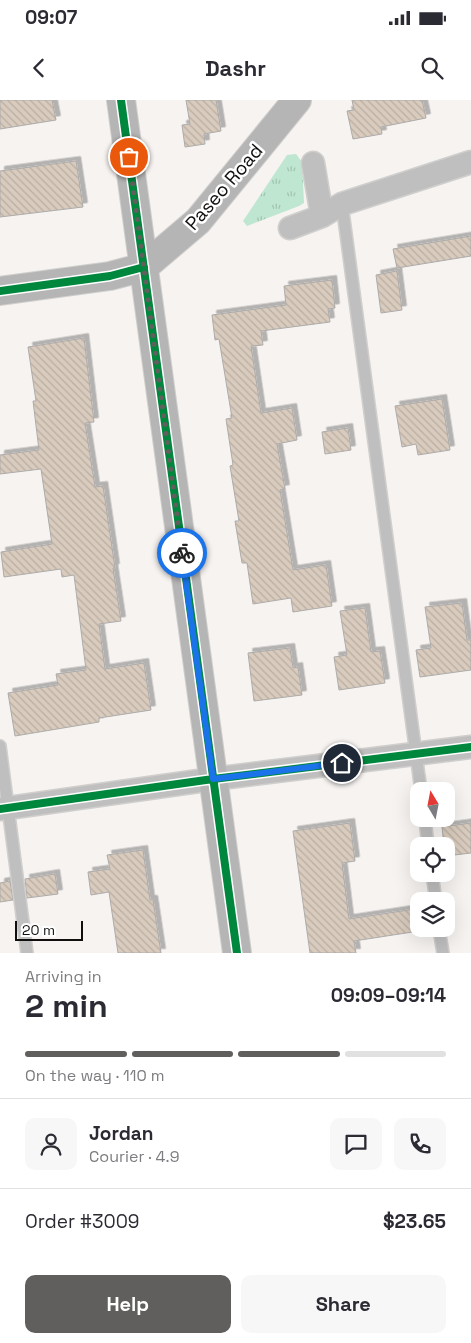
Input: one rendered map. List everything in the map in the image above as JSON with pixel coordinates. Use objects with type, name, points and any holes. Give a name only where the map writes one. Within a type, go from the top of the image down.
[{"type":"street","points":[[122,100],[237,953]]},
{"type":"street","name":"Paseo Road","points":[[144,267],[198,221],[297,100]]},
{"type":"street","points":[[290,228],[322,216],[342,204],[471,162]]},
{"type":"street","points":[[313,163],[322,216]]},
{"type":"street","points":[[0,291],[110,276],[144,267]]},
{"type":"street","points":[[4,808],[213,779],[471,747]]},
{"type":"lane","points":[[342,204],[420,782]]},
{"type":"lane","points":[[0,746],[4,808],[27,953]]},
{"type":"lane","points":[[440,937],[443,953]]},
{"type":"green space","points":[[296,154],[302,162],[304,203],[247,226],[243,221],[287,155]]},
{"type":"building","points":[[0,100],[52,100],[56,120],[0,129]]},
{"type":"building","points":[[186,100],[216,100],[221,131],[204,134],[205,144],[185,147],[182,125],[190,124]]},
{"type":"building","points":[[352,100],[422,100],[426,118],[381,127],[382,134],[353,139],[347,111],[354,110]]},
{"type":"building","points":[[76,161],[83,207],[0,217],[0,171]]},
{"type":"building","points":[[471,236],[471,256],[397,268],[393,249]]},
{"type":"building","points":[[397,271],[402,310],[381,313],[376,275]]},
{"type":"building","points":[[332,280],[335,308],[328,309],[330,322],[261,331],[263,345],[251,346],[261,413],[292,408],[297,440],[277,444],[285,489],[280,490],[293,570],[326,565],[332,606],[293,612],[291,598],[253,604],[247,563],[242,563],[235,521],[239,521],[230,466],[233,465],[226,419],[232,418],[219,339],[215,340],[212,315],[286,305],[284,286]]},
{"type":"building","points":[[84,338],[94,422],[85,423],[95,487],[103,486],[121,621],[99,624],[105,669],[144,663],[151,710],[99,718],[99,722],[15,736],[8,693],[58,685],[56,674],[86,670],[74,575],[62,577],[61,569],[4,577],[1,552],[52,544],[41,469],[0,474],[0,455],[39,450],[33,401],[36,401],[28,347]]},
{"type":"building","points":[[442,399],[450,450],[418,455],[416,444],[402,447],[395,406]]},
{"type":"building","points":[[348,428],[351,450],[325,454],[322,432]]},
{"type":"building","points":[[462,603],[467,640],[471,640],[471,670],[420,677],[416,650],[431,648],[425,607]]},
{"type":"building","points":[[365,608],[371,652],[380,651],[385,683],[339,690],[334,657],[347,655],[340,611]]},
{"type":"building","points":[[290,648],[293,668],[298,667],[302,695],[254,701],[248,653]]},
{"type":"building","points":[[350,823],[355,861],[342,863],[349,919],[410,910],[410,932],[354,941],[356,953],[310,953],[293,831]]},
{"type":"building","points":[[471,823],[471,853],[455,855],[455,837],[443,837],[442,828],[455,828],[455,825]]},
{"type":"building","points":[[143,850],[150,900],[153,900],[161,953],[118,953],[109,892],[91,895],[88,872],[110,869],[107,855]]},
{"type":"building","points":[[55,874],[58,894],[27,898],[25,879]]},
{"type":"building","points":[[10,881],[13,900],[0,902],[0,883]]},
{"type":"cycle path","points":[[121,100],[237,953]]},
{"type":"cycle path","points":[[0,291],[110,276],[144,267]]},
{"type":"cycle path","points":[[0,809],[213,779],[471,747]]},
{"type":"way so far","points":[[129,157],[182,553]]},
{"type":"route","points":[[182,553],[213,779],[342,763]]}]
